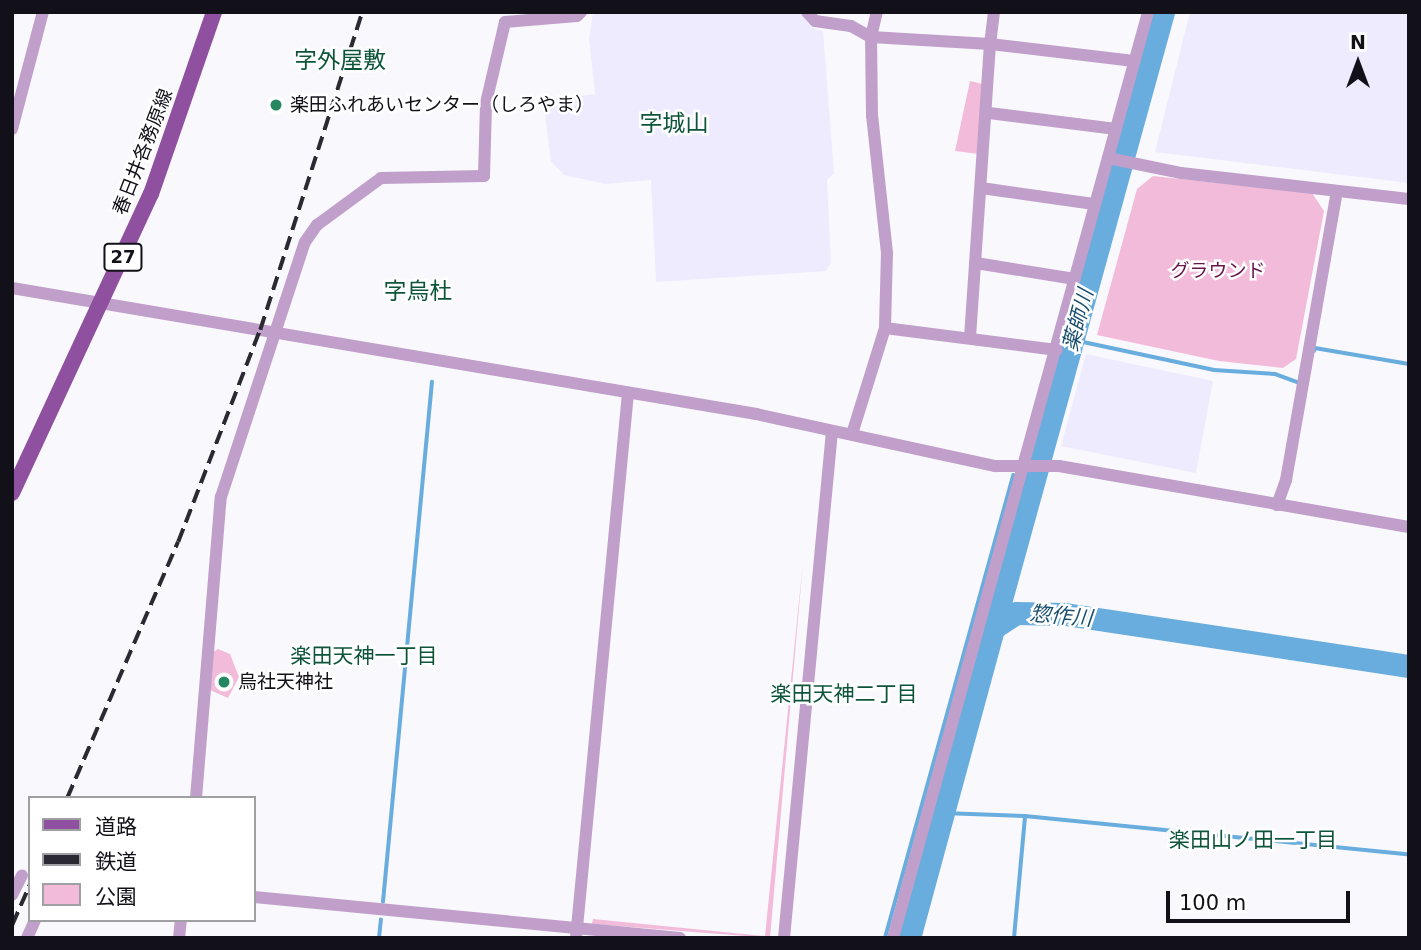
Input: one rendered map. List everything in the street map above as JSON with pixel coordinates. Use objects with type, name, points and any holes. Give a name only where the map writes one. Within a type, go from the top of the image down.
[{"type":"main road","name":"春日井各務原線","points":[[12,493],[104,301],[181,117],[214,12]]},
{"type":"street","points":[[12,129],[43,12]]},
{"type":"street","points":[[197,796],[221,497],[273,333],[310,233],[372,182],[388,176],[484,176],[486,103],[505,22],[578,16],[581,12]]},
{"type":"street","points":[[807,12],[815,21],[851,26],[871,37],[990,44],[1134,61]]},
{"type":"street","points":[[852,434],[885,328],[887,253],[872,116],[871,37],[877,12]]},
{"type":"street","points":[[970,336],[989,113],[993,12]]},
{"type":"street","points":[[893,938],[1021,464],[1057,350],[1094,204],[1111,159],[1116,129],[1148,12]]},
{"type":"street","points":[[989,113],[1116,129]]},
{"type":"street","points":[[1111,159],[1131,165],[1409,199]]},
{"type":"street","points":[[981,188],[1094,204]]},
{"type":"street","points":[[1278,505],[1337,191]]},
{"type":"street","points":[[976,264],[1075,279]]},
{"type":"street","points":[[12,288],[104,301],[273,333],[628,393],[832,430],[995,466],[1059,466],[1409,527]]},
{"type":"street","points":[[885,328],[970,336],[1057,350]]},
{"type":"street","points":[[576,933],[628,393]]},
{"type":"street","points":[[784,938],[832,430]]},
{"type":"street","points":[[12,895],[21,875]]},
{"type":"street","points":[[256,897],[576,933],[680,938]]},
{"type":"street","points":[[27,938],[34,922]]},
{"type":"shaded area","points":[[593,12],[800,12],[812,28],[823,31],[834,173],[827,180],[831,263],[826,271],[656,282],[651,180],[605,184],[564,175],[551,161],[543,100],[595,94],[589,39]]},
{"type":"shaded area","points":[[1190,12],[1409,12],[1409,183],[1155,152]]},
{"type":"shaded area","points":[[1086,354],[1213,381],[1196,473],[1061,446]]},
{"type":"green space","points":[[970,81],[987,85],[979,154],[955,151]]},
{"type":"green space","name":"グラウンド","points":[[1153,176],[1312,193],[1324,211],[1296,359],[1283,368],[1219,361],[1097,335],[1137,189]]},
{"type":"green space","points":[[803,562],[770,938],[592,924],[593,919],[765,936]]},
{"type":"green space","points":[[218,649],[230,654],[239,677],[228,698],[210,690],[213,652]]},
{"type":"waterway","name":"薬師川","points":[[993,628],[1163,12]]},
{"type":"waterway","points":[[1074,340],[1214,370],[1275,374],[1300,383]]},
{"type":"waterway","points":[[1314,351],[1315,348],[1409,364]]},
{"type":"waterway","points":[[383,902],[432,382]]},
{"type":"waterway","points":[[885,938],[1013,475]]},
{"type":"waterway","name":"惣作川","points":[[909,938],[993,628],[1016,613],[1065,614],[1409,666]]},
{"type":"waterway","points":[[943,813],[1025,816],[1409,854]]},
{"type":"waterway","points":[[1014,938],[1025,816]]},
{"type":"waterway","points":[[379,938],[381,920]]},
{"type":"railway","points":[[68,796],[178,542],[260,330],[362,12]]},
{"type":"railway","points":[[12,925],[28,889]]},
{"type":"place","name":"楽田ふれあいセンター（しろやま）","points":[[276,105]]},
{"type":"place","name":"烏社天神社","points":[[224,682]]},
{"type":"district","name":"字外屋敷","points":[[340,60]]},
{"type":"district","name":"字城山","points":[[674,123]]},
{"type":"district","name":"字烏杜","points":[[418,291]]},
{"type":"district","name":"楽田天神一丁目","points":[[364,656]]},
{"type":"district","name":"楽田天神二丁目","points":[[844,694]]},
{"type":"district","name":"楽田山ノ田一丁目","points":[[1253,840]]}]
